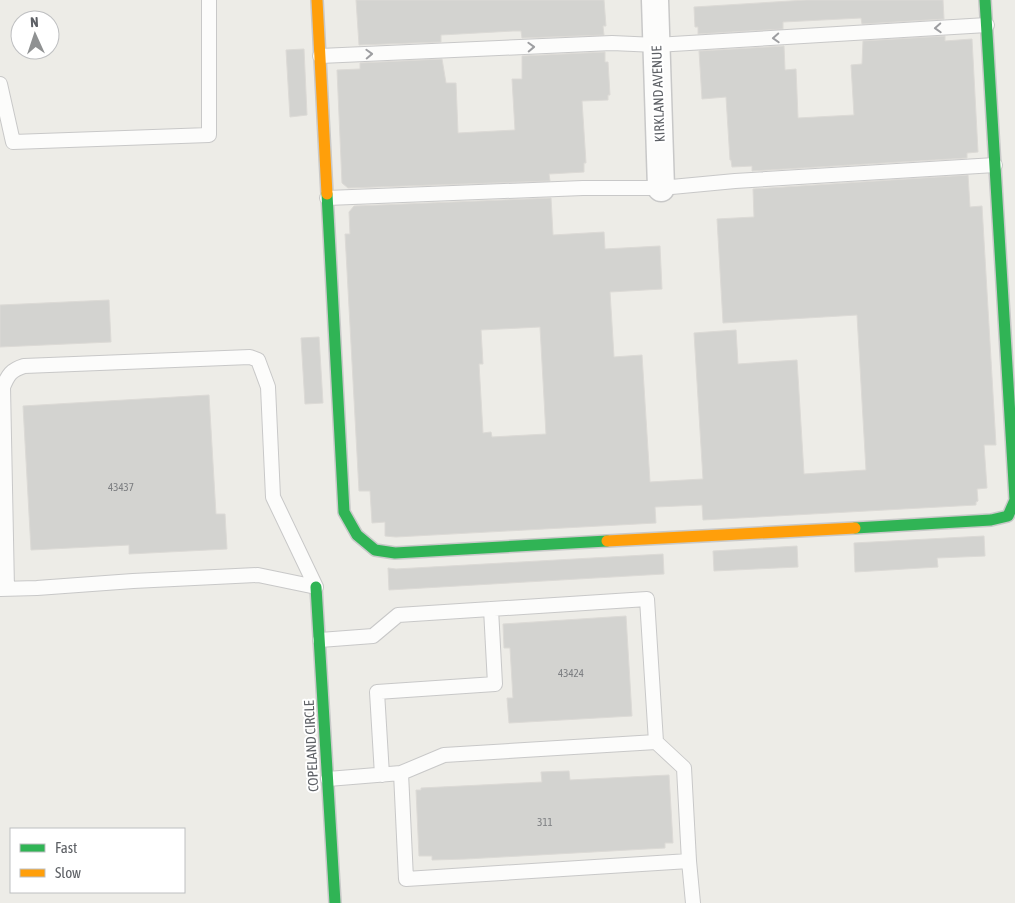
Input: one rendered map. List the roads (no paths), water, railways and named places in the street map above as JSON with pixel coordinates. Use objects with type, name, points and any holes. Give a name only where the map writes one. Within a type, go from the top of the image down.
[{"type":"street","points":[[317,0],[344,512],[357,535],[375,550],[396,553],[981,520],[1008,516],[1015,500],[985,0]]},
{"type":"street","name":"KIRKLAND AVENUE","points":[[655,0],[661,188]]},
{"type":"street","name":"COPELAND CIRCLE","points":[[316,587],[335,903]]},
{"type":"lane","points":[[0,84],[13,142],[209,135],[209,0]]},
{"type":"lane","points":[[320,56],[612,43],[656,45],[987,25]]},
{"type":"lane","points":[[328,198],[582,188],[661,188],[735,181],[995,166]]},
{"type":"lane","points":[[250,357],[258,360],[268,387],[274,497],[316,587],[258,575],[4,589],[2,387],[7,376],[13,370],[24,366],[250,357]]},
{"type":"lane","points":[[320,640],[373,636],[398,615],[648,598],[656,742],[684,768],[693,903]]},
{"type":"lane","points":[[382,775],[377,692],[495,684],[491,609]]},
{"type":"lane","points":[[328,779],[401,773],[444,755],[656,742]]},
{"type":"lane","points":[[401,773],[406,878],[689,861]]}]
